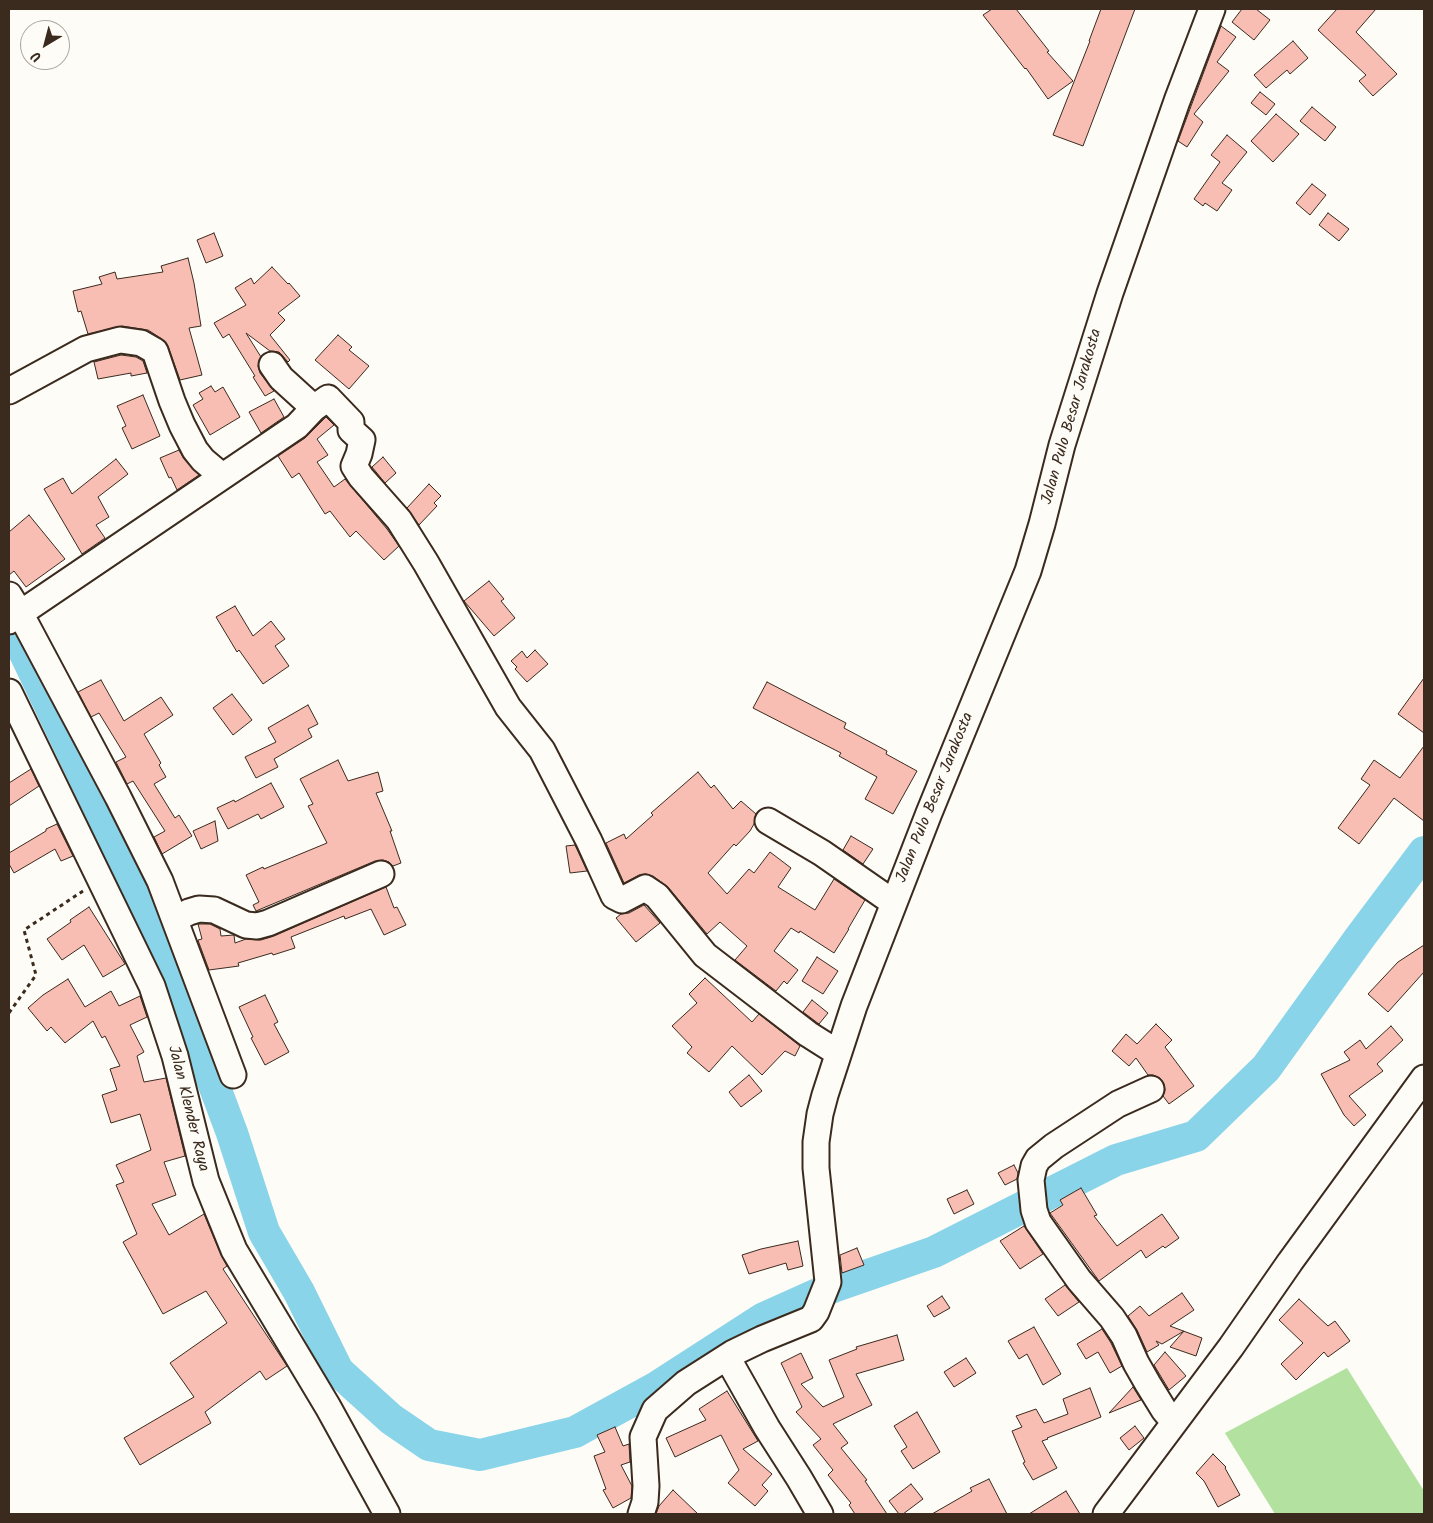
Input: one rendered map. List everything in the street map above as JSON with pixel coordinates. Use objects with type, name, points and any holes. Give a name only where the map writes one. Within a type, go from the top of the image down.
[{"type":"street","name":"Jalan Pulo Besar Jarakosta","points":[[641,1514],[646,1502],[646,1468],[643,1437],[655,1410],[686,1383],[727,1357],[762,1339],[807,1321],[816,1312],[828,1282],[816,1142],[820,1114],[838,1053],[894,903],[1028,571],[1086,368],[1177,100],[1212,9]]},
{"type":"street","points":[[9,391],[86,349],[120,340],[141,343],[155,351],[172,401],[195,450],[203,460],[222,476]]},
{"type":"street","points":[[272,365],[280,378],[314,408]]},
{"type":"street","points":[[232,1075],[175,919],[145,848],[12,612],[297,426],[314,408],[328,398],[351,422],[351,430],[362,440],[354,466],[361,477],[399,520],[426,563],[508,707],[542,750],[589,841],[614,896],[622,900],[645,888],[657,896],[705,955],[808,1034],[838,1053]]},
{"type":"street","name":"Jalan Klender Raya","points":[[9,692],[152,986],[175,1056],[206,1181],[219,1217],[244,1268],[328,1407],[387,1514]]},
{"type":"street","points":[[768,821],[822,853],[894,903]]},
{"type":"street","points":[[175,919],[199,909],[214,910],[246,925],[257,926],[381,874]]},
{"type":"street","points":[[1106,1514],[1231,1347],[1290,1262],[1424,1078]]},
{"type":"street","points":[[1151,1089],[1118,1104],[1054,1146],[1038,1159],[1034,1166],[1031,1180],[1034,1210],[1038,1222],[1079,1280],[1112,1318],[1124,1336],[1148,1384],[1174,1422]]},
{"type":"street","points":[[727,1357],[767,1428],[800,1478],[820,1514]]},
{"type":"path","points":[[9,1013],[36,975],[24,930],[100,880]]},
{"type":"green space","points":[[1347,1368],[1424,1491],[1424,1514],[1275,1514],[1225,1433]]},
{"type":"building","points":[[992,9],[1016,9],[1049,51],[1047,52],[1073,81],[1048,99],[1026,68],[983,15]]},
{"type":"building","points":[[1101,9],[1135,9],[1083,146],[1053,135]]},
{"type":"building","points":[[1242,9],[1256,9],[1270,20],[1254,40],[1232,22]]},
{"type":"building","points":[[1337,9],[1376,9],[1356,32],[1397,74],[1373,96],[1359,81],[1366,75],[1318,30]]},
{"type":"building","points":[[1221,26],[1236,37],[1217,62],[1229,71],[1194,114],[1203,122],[1187,147],[1178,141]]},
{"type":"building","points":[[1293,41],[1308,58],[1290,74],[1287,70],[1266,88],[1254,75]]},
{"type":"building","points":[[1260,92],[1275,104],[1266,115],[1251,103]]},
{"type":"building","points":[[1312,107],[1336,127],[1325,141],[1300,121]]},
{"type":"building","points":[[1276,114],[1299,134],[1273,162],[1251,141]]},
{"type":"building","points":[[1227,135],[1247,152],[1222,183],[1232,190],[1217,211],[1205,203],[1203,206],[1194,199],[1220,162],[1211,155]]},
{"type":"building","points":[[1312,184],[1326,195],[1310,215],[1296,203]]},
{"type":"building","points":[[1328,213],[1349,229],[1339,241],[1319,225]]},
{"type":"building","points":[[214,233],[223,256],[206,263],[197,240]]},
{"type":"building","points":[[188,258],[201,326],[189,328],[202,375],[180,380],[168,346],[162,339],[148,330],[122,326],[88,334],[81,311],[78,312],[73,291],[102,284],[99,277],[115,272],[117,279],[163,272],[161,266]]},
{"type":"building","points":[[272,267],[300,296],[278,313],[285,320],[270,335],[290,360],[288,362],[279,352],[270,351],[246,333],[261,357],[258,366],[260,373],[274,391],[265,396],[229,334],[223,338],[214,323],[246,305],[235,288],[251,278],[254,284]]},
{"type":"building","points":[[338,335],[352,347],[349,350],[369,366],[349,389],[315,360]]},
{"type":"building","points":[[121,355],[136,357],[143,361],[147,373],[131,376],[131,373],[98,379],[94,362]]},
{"type":"building","points":[[211,386],[215,392],[223,387],[240,417],[210,435],[193,405],[203,399],[199,393]]},
{"type":"building","points":[[143,395],[160,436],[132,449],[122,428],[126,426],[117,406]]},
{"type":"building","points":[[274,399],[284,417],[261,433],[249,412]]},
{"type":"building","points":[[326,417],[334,425],[317,439],[328,455],[317,462],[334,487],[345,479],[399,546],[384,560],[356,531],[350,537],[330,511],[325,514],[299,473],[292,478],[278,456],[305,438]]},
{"type":"building","points":[[179,450],[184,459],[199,475],[177,490],[160,458]]},
{"type":"building","points":[[383,457],[396,473],[385,483],[372,467]]},
{"type":"building","points":[[116,459],[128,474],[98,497],[109,517],[96,525],[105,538],[82,554],[44,489],[63,478],[72,494]]},
{"type":"building","points":[[429,484],[441,496],[434,503],[437,506],[419,525],[407,508]]},
{"type":"building","points":[[29,515],[65,559],[26,587],[14,571],[9,575],[9,532]]},
{"type":"building","points":[[489,581],[504,599],[501,601],[515,618],[494,636],[464,601]]},
{"type":"building","points":[[235,606],[253,636],[271,621],[285,639],[275,646],[289,666],[263,684],[239,650],[237,652],[216,617]]},
{"type":"building","points":[[535,650],[548,664],[527,682],[515,669],[517,667],[511,661],[522,651],[527,658]]},
{"type":"building","points":[[1424,678],[1424,733],[1398,714]]},
{"type":"building","points":[[101,680],[124,721],[161,697],[173,715],[144,734],[161,763],[159,765],[166,777],[154,784],[175,818],[179,815],[192,836],[162,854],[154,837],[165,831],[133,781],[127,784],[116,762],[126,757],[99,713],[91,717],[78,692]]},
{"type":"building","points":[[767,682],[846,723],[844,728],[887,751],[886,754],[917,771],[893,814],[865,799],[877,777],[839,756],[841,753],[753,708]]},
{"type":"building","points":[[232,694],[252,720],[233,735],[213,708]]},
{"type":"building","points":[[308,705],[318,724],[308,729],[312,737],[274,759],[278,767],[256,778],[245,757],[276,742],[268,728]]},
{"type":"building","points":[[1424,746],[1424,821],[1394,798],[1359,844],[1338,828],[1370,785],[1361,779],[1374,760],[1400,778]]},
{"type":"building","points":[[338,760],[348,781],[378,772],[383,791],[376,793],[392,831],[390,831],[401,863],[393,866],[383,860],[375,861],[256,911],[253,905],[259,902],[246,875],[327,843],[308,806],[313,804],[300,779]]},
{"type":"building","points":[[31,769],[39,786],[9,806],[9,783]]},
{"type":"building","points":[[698,772],[711,788],[714,785],[733,809],[741,801],[756,814],[750,831],[736,846],[734,844],[708,873],[727,894],[749,869],[754,873],[770,852],[791,868],[778,887],[815,910],[834,879],[865,900],[834,953],[800,931],[799,933],[791,928],[774,951],[798,970],[787,984],[784,981],[776,991],[735,960],[747,946],[720,922],[707,934],[668,887],[653,876],[639,875],[624,883],[606,843],[624,834],[626,839],[653,815],[651,813]]},
{"type":"building","points":[[271,783],[284,807],[261,819],[258,814],[228,829],[217,808],[234,800],[235,802]]},
{"type":"building","points":[[215,821],[218,841],[201,849],[193,831]]},
{"type":"building","points":[[57,824],[73,856],[61,861],[55,849],[14,873],[9,864],[9,853]]},
{"type":"building","points":[[851,836],[873,849],[863,864],[843,850]]},
{"type":"building","points":[[575,845],[587,871],[570,873],[566,846]]},
{"type":"building","points":[[386,887],[394,908],[397,907],[406,925],[384,935],[371,909],[345,919],[344,916],[291,937],[295,948],[238,963],[239,966],[209,970],[198,940],[202,939],[198,924],[210,924],[220,929],[221,936],[234,935],[235,943],[246,939],[261,940]]},
{"type":"building","points":[[644,905],[660,923],[636,942],[616,918],[621,914],[629,913]]},
{"type":"building","points":[[89,907],[125,964],[103,977],[84,945],[62,960],[47,939]]},
{"type":"building","points":[[1424,945],[1424,972],[1388,1012],[1368,994],[1398,962]]},
{"type":"building","points":[[817,957],[838,971],[823,994],[802,981]]},
{"type":"building","points":[[705,978],[752,1022],[759,1014],[800,1046],[795,1056],[785,1051],[762,1075],[732,1046],[709,1072],[687,1053],[692,1047],[672,1026],[697,1003],[689,994]]},
{"type":"building","points":[[68,979],[85,1007],[111,991],[119,1006],[140,996],[147,1017],[130,1025],[144,1052],[137,1056],[144,1082],[166,1078],[185,1156],[164,1162],[176,1195],[152,1204],[169,1235],[204,1214],[227,1266],[223,1269],[287,1366],[266,1380],[260,1371],[205,1412],[211,1423],[140,1465],[124,1438],[194,1397],[170,1363],[227,1323],[206,1291],[163,1314],[123,1242],[137,1234],[116,1185],[124,1182],[116,1165],[151,1150],[140,1114],[111,1123],[102,1095],[117,1090],[110,1069],[120,1066],[105,1036],[102,1038],[93,1021],[65,1043],[51,1027],[47,1031],[28,1008],[43,995]]},
{"type":"building","points":[[265,995],[278,1022],[274,1024],[289,1052],[265,1065],[251,1038],[253,1037],[239,1007]]},
{"type":"building","points":[[812,1000],[828,1013],[819,1024],[803,1012]]},
{"type":"building","points":[[1156,1024],[1172,1040],[1165,1047],[1194,1086],[1169,1104],[1163,1096],[1164,1084],[1160,1078],[1148,1075],[1136,1058],[1129,1066],[1112,1051],[1126,1034],[1137,1044]]},
{"type":"building","points":[[1391,1026],[1403,1040],[1377,1064],[1383,1071],[1349,1096],[1366,1115],[1354,1126],[1344,1115],[1321,1074],[1350,1060],[1344,1052],[1360,1040],[1366,1049]]},
{"type":"building","points":[[749,1075],[762,1091],[741,1107],[729,1092]]},
{"type":"building","points":[[1014,1165],[1018,1173],[1017,1179],[1005,1185],[998,1173]]},
{"type":"building","points":[[1081,1188],[1097,1215],[1094,1216],[1117,1246],[1162,1214],[1179,1238],[1146,1258],[1141,1250],[1099,1281],[1050,1213],[1063,1205],[1060,1200]]},
{"type":"building","points":[[967,1190],[974,1204],[954,1214],[947,1199]]},
{"type":"building","points":[[1024,1226],[1043,1254],[1020,1269],[1000,1241]]},
{"type":"building","points":[[798,1241],[803,1266],[788,1270],[786,1263],[749,1274],[742,1255]]},
{"type":"building","points":[[857,1248],[864,1265],[842,1273],[840,1255]]},
{"type":"building","points":[[1065,1285],[1079,1302],[1058,1316],[1045,1299]]},
{"type":"building","points":[[1182,1293],[1194,1310],[1170,1326],[1184,1331],[1162,1344],[1156,1341],[1159,1345],[1147,1352],[1128,1316],[1140,1306],[1149,1316]]},
{"type":"building","points":[[942,1296],[950,1308],[934,1317],[927,1306]]},
{"type":"building","points":[[1299,1299],[1328,1326],[1335,1321],[1350,1341],[1328,1357],[1324,1352],[1296,1380],[1281,1364],[1303,1343],[1279,1320]]},
{"type":"building","points":[[1034,1327],[1061,1374],[1043,1385],[1027,1354],[1019,1359],[1008,1341]]},
{"type":"building","points":[[1102,1329],[1122,1366],[1110,1373],[1098,1352],[1086,1359],[1077,1344]]},
{"type":"building","points":[[1184,1331],[1202,1338],[1196,1356],[1170,1347]]},
{"type":"building","points":[[897,1335],[904,1360],[856,1374],[872,1405],[833,1424],[848,1443],[841,1448],[867,1480],[865,1481],[887,1514],[855,1514],[849,1505],[851,1503],[828,1475],[833,1470],[813,1445],[821,1439],[796,1412],[802,1407],[781,1363],[801,1353],[813,1378],[801,1384],[823,1407],[844,1397],[829,1360],[857,1349],[856,1347]]},
{"type":"building","points":[[1165,1352],[1186,1376],[1169,1390],[1154,1365]]},
{"type":"building","points":[[966,1358],[976,1373],[954,1387],[944,1372]]},
{"type":"building","points":[[1133,1387],[1141,1400],[1109,1413]]},
{"type":"building","points":[[1090,1388],[1101,1417],[1042,1441],[1057,1468],[1033,1480],[1023,1463],[1025,1462],[1012,1431],[1022,1427],[1016,1416],[1036,1409],[1044,1423],[1068,1414],[1063,1399]]},
{"type":"building","points":[[727,1391],[758,1441],[743,1449],[772,1474],[762,1485],[768,1491],[755,1506],[728,1483],[739,1470],[721,1435],[675,1457],[666,1438],[706,1420],[699,1409]]},
{"type":"building","points":[[917,1412],[940,1452],[913,1469],[901,1451],[907,1447],[894,1426]]},
{"type":"building","points":[[1135,1426],[1144,1438],[1129,1450],[1120,1438]]},
{"type":"building","points":[[615,1427],[623,1446],[629,1444],[630,1462],[621,1465],[632,1486],[631,1498],[613,1508],[603,1490],[606,1489],[594,1456],[605,1452],[597,1435]]},
{"type":"building","points":[[1213,1454],[1226,1467],[1240,1495],[1218,1507],[1204,1481],[1196,1473]]},
{"type":"building","points":[[989,1479],[1007,1514],[932,1514],[972,1491],[970,1488]]},
{"type":"building","points":[[911,1484],[923,1499],[903,1514],[899,1514],[889,1501]]},
{"type":"building","points":[[673,1490],[698,1514],[656,1514],[659,1506]]},
{"type":"building","points":[[1066,1491],[1080,1514],[1029,1514]]},
{"type":"waterway","points":[[9,627],[23,649],[130,874],[171,970],[232,1133],[264,1232],[299,1292],[338,1371],[391,1419],[429,1445],[480,1455],[575,1432],[657,1387],[764,1318],[833,1287],[934,1252],[1116,1160],[1196,1136],[1266,1068],[1424,852]]}]
